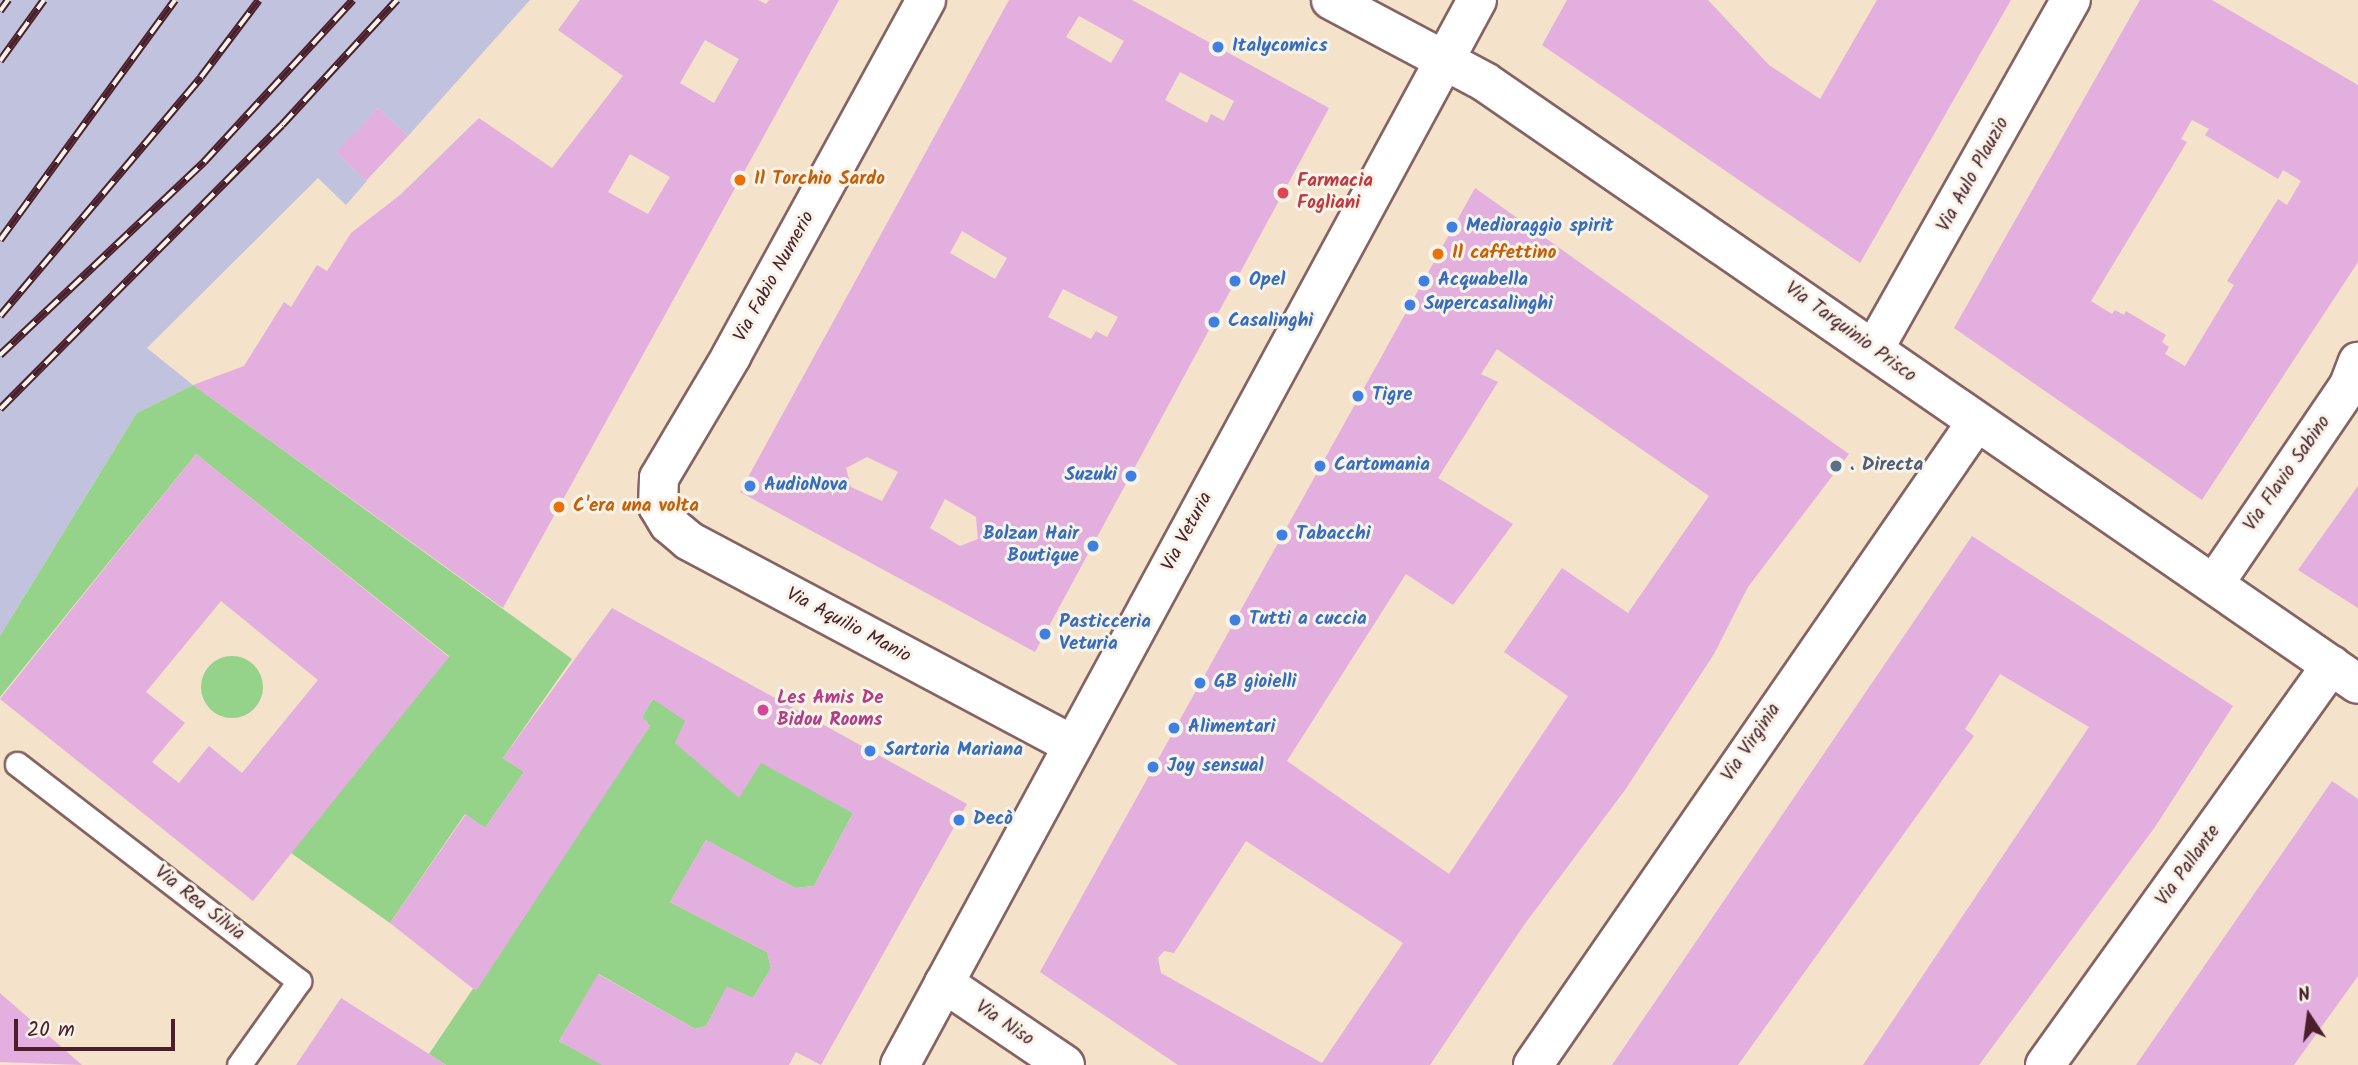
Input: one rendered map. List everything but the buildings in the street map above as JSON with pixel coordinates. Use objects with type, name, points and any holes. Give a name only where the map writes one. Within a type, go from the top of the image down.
[{"type":"street","name":"Via Fabio Numerio","points":[[659,478],[732,355],[926,0]]},
{"type":"street","name":"Via Tarquinio Prisco","points":[[1331,0],[1485,82],[1874,349],[1975,424],[2345,675]]},
{"type":"street","name":"Via Veturia","points":[[900,1065],[1477,0]]},
{"type":"street","name":"Via Aulo Plauzio","points":[[1874,349],[2071,0]]},
{"type":"street","name":"Via Flavio Sabino","points":[[2214,584],[2354,373]]},
{"type":"street","name":"Via Virginia","points":[[1533,1065],[1975,424]]},
{"type":"street","name":"Via Aquilio Manio","points":[[659,478],[657,493],[662,516],[690,541],[1073,745]]},
{"type":"street","name":"Via Pallante","points":[[2045,1065],[2345,675]]},
{"type":"street","name":"Via Niso","points":[[944,983],[1065,1065]]},
{"type":"lane","name":"Via Rea Silvia","points":[[17,764],[299,981],[239,1065]]},
{"type":"shaded area","points":[[0,0],[530,0],[408,136],[378,108],[337,153],[367,181],[346,205],[318,178],[147,348],[193,385],[137,413],[0,636]]},
{"type":"green space","points":[[193,385],[572,659],[503,758],[524,772],[485,828],[465,814],[390,923],[291,853],[449,656],[196,454],[0,697],[0,636],[137,413]]},
{"type":"green space","points":[[226,656],[238,656],[254,665],[261,675],[261,699],[254,709],[238,718],[226,718],[215,713],[206,704],[201,693],[201,681],[206,670],[215,661]]},
{"type":"green space","points":[[653,699],[853,813],[814,886],[795,888],[706,840],[670,902],[767,952],[771,968],[753,998],[727,987],[706,1026],[695,1029],[599,974],[559,1041],[603,1065],[446,1065],[429,1054],[650,726],[642,717]]},
{"type":"railway","points":[[0,11],[8,0]]},
{"type":"railway","points":[[0,61],[44,0]]},
{"type":"railway","points":[[0,240],[175,0]]},
{"type":"railway","points":[[0,316],[201,77],[259,0]]},
{"type":"railway","points":[[0,355],[204,162],[353,0]]},
{"type":"railway","points":[[0,409],[282,125],[397,0]]},
{"type":"place","name":"Italycomics","points":[[1218,47]]},
{"type":"place","name":"Il Torchio Sardo","points":[[740,180]]},
{"type":"place","name":"Farmacia Fogliani","points":[[1283,193]]},
{"type":"place","name":"Medioraggio spirit","points":[[1452,227]]},
{"type":"place","name":"Il caffettino","points":[[1438,254]]},
{"type":"place","name":"Opel","points":[[1235,281]]},
{"type":"place","name":"Acquabella","points":[[1424,281]]},
{"type":"place","name":"Supercasalinghi","points":[[1410,305]]},
{"type":"place","name":"Casalinghi","points":[[1214,322]]},
{"type":"place","name":"Tigre","points":[[1358,396]]},
{"type":"place","name":"Cartomania","points":[[1320,466]]},
{"type":"place","name":". Directa","points":[[1836,466]]},
{"type":"place","name":"Suzuki","points":[[1131,476]]},
{"type":"place","name":"AudioNova","points":[[750,486]]},
{"type":"place","name":"C'era una volta","points":[[559,507]]},
{"type":"place","name":"Tabacchi","points":[[1282,535]]},
{"type":"place","name":"Bolzan Hair Boutique","points":[[1093,546]]},
{"type":"place","name":"Tutti a cuccia","points":[[1235,620]]},
{"type":"place","name":"Pasticceria Veturia","points":[[1045,634]]},
{"type":"place","name":"GB gioielli","points":[[1200,683]]},
{"type":"place","name":"Les Amis De Bidou Rooms","points":[[763,710]]},
{"type":"place","name":"Alimentari","points":[[1174,728]]},
{"type":"place","name":"Sartoria Mariana","points":[[870,751]]},
{"type":"place","name":"Joy sensual","points":[[1153,767]]},
{"type":"place","name":"Decò","points":[[959,820]]}]
